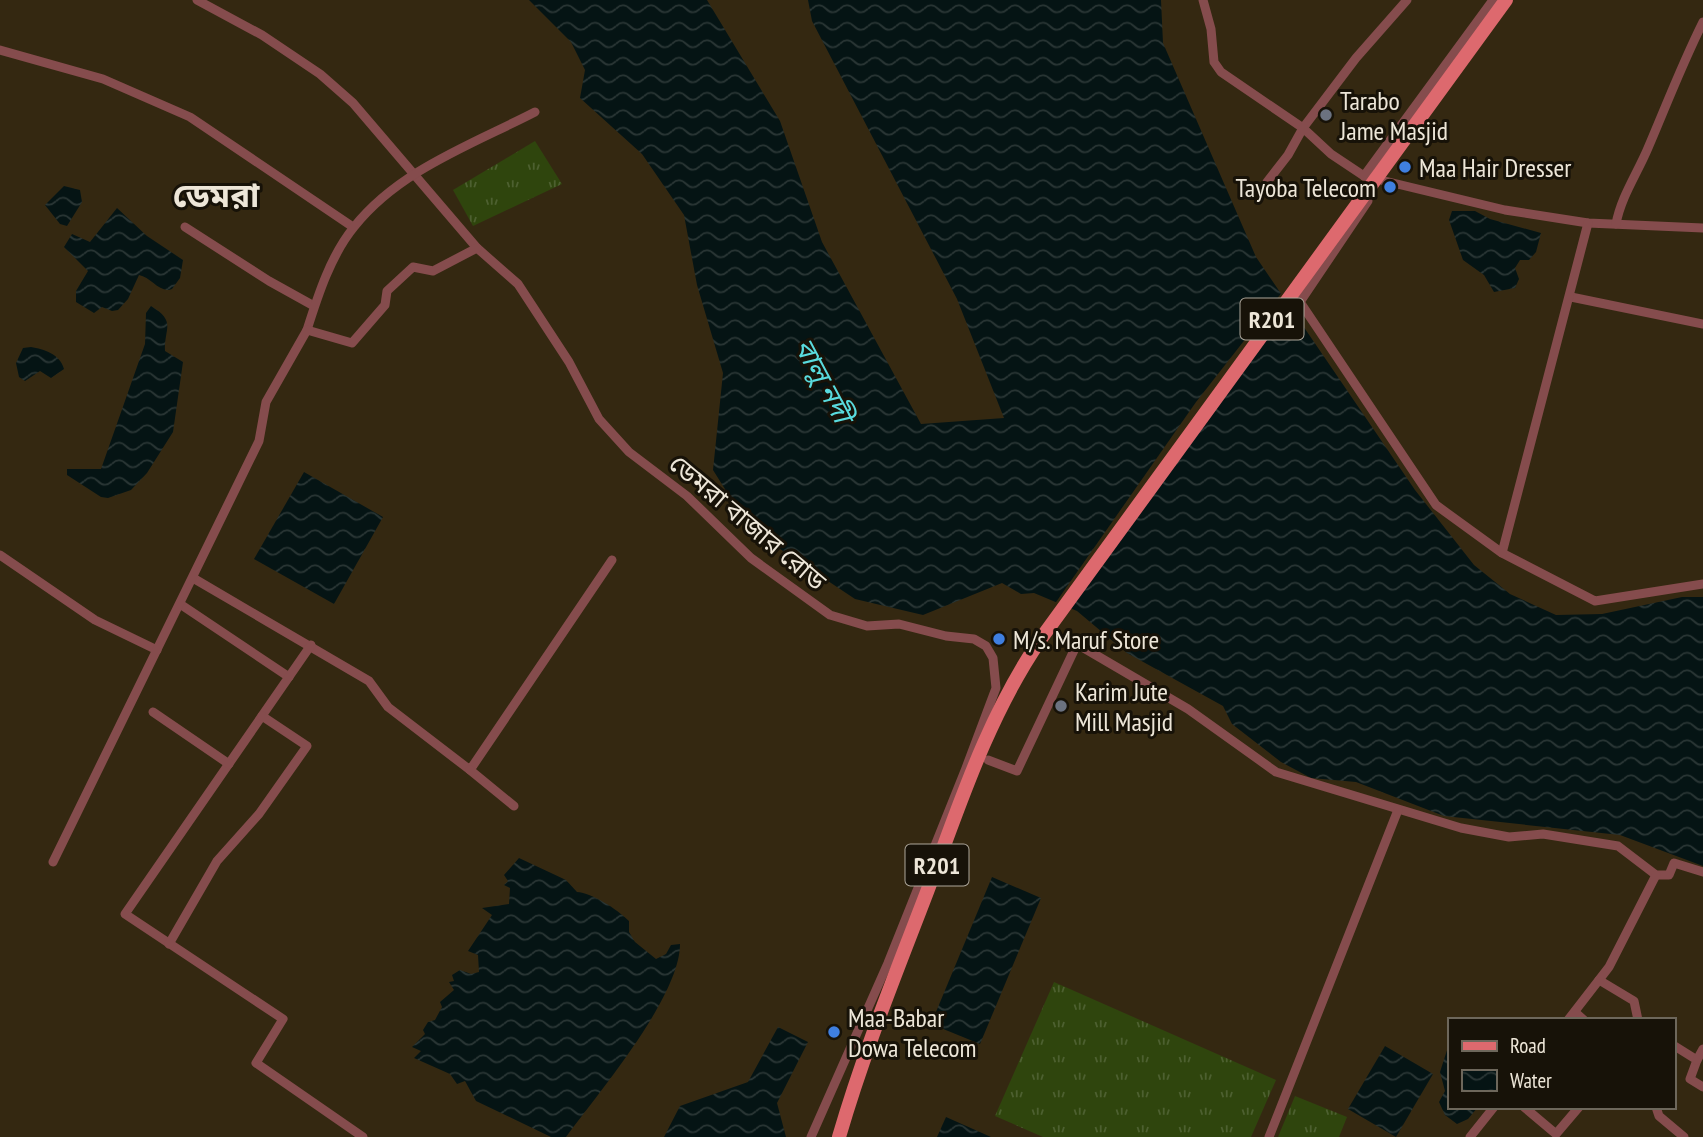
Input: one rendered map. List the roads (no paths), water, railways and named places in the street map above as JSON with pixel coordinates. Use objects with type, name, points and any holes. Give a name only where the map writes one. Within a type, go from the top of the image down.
[{"type":"main road","name":"R201","points":[[851,1097],[936,867],[993,723],[1010,688],[1040,640],[1506,0]]},
{"type":"main road","points":[[830,1137],[851,1097]]},
{"type":"main road","points":[[839,1137],[851,1097]]},
{"type":"street","name":"ডেমরা বাজার রোড","points":[[197,0],[262,35],[320,74],[353,103],[411,175],[477,248],[519,284],[569,362],[599,419],[629,452],[687,496],[751,558],[830,615],[867,626],[899,624],[946,636],[974,639],[986,646],[993,658],[996,688],[888,964],[811,1137]]},
{"type":"street","points":[[1203,0],[1211,29],[1214,62],[1221,72],[1303,128],[1331,155],[1364,176],[1505,210],[1588,223],[1703,228]]},
{"type":"street","points":[[1267,182],[1288,155],[1303,128],[1356,58],[1407,0]]},
{"type":"street","points":[[1364,176],[1493,0]]},
{"type":"street","points":[[1616,224],[1619,205],[1634,178],[1673,82],[1703,22]]},
{"type":"street","points":[[0,50],[103,79],[190,117],[353,227]]},
{"type":"street","points":[[53,862],[258,441],[266,402],[307,330],[314,306],[353,227],[411,175],[535,112]]},
{"type":"street","points":[[1382,179],[1300,302],[1436,505],[1502,553],[1595,601],[1703,584]]},
{"type":"street","points":[[1502,553],[1571,297],[1588,223]]},
{"type":"street","points":[[186,227],[269,281],[314,306]]},
{"type":"street","points":[[307,330],[352,343],[385,305],[387,291],[413,267],[433,271],[477,248]]},
{"type":"street","points":[[1571,297],[1703,324]]},
{"type":"street","points":[[0,555],[95,620],[157,650]]},
{"type":"street","points":[[470,771],[612,560]]},
{"type":"street","points":[[193,578],[369,681],[388,707],[514,806]]},
{"type":"street","points":[[180,604],[289,677]]},
{"type":"street","points":[[988,760],[1017,771],[1077,644],[1188,709],[1276,772],[1461,828],[1509,836],[1543,834],[1618,846],[1656,874],[1669,875],[1674,863],[1703,872]]},
{"type":"street","points":[[311,645],[125,914],[283,1019],[256,1063],[363,1137]]},
{"type":"street","points":[[153,712],[229,764]]},
{"type":"street","points":[[169,944],[217,861],[259,814],[307,746],[262,716]]},
{"type":"street","points":[[1269,1137],[1398,810]]},
{"type":"street","points":[[1570,1018],[1609,967],[1656,874]]},
{"type":"street","points":[[1599,979],[1634,1001],[1638,1018]]},
{"type":"street","points":[[1575,1012],[1582,1018]]},
{"type":"street","points":[[1675,1046],[1697,1059]]},
{"type":"street","points":[[1703,1049],[1690,1079],[1703,1087]]},
{"type":"street","points":[[1475,1135],[1493,1109]]},
{"type":"street","points":[[1526,1109],[1556,1135],[1576,1109]]},
{"type":"street","points":[[1657,1109],[1659,1116],[1684,1137]]},
{"type":"water","name":"বালু নদী","points":[[529,0],[707,0],[780,121],[822,242],[921,424],[1004,418],[957,299],[812,21],[808,0],[1161,0],[1163,43],[1256,257],[1415,490],[1474,565],[1510,594],[1556,615],[1602,614],[1682,597],[1703,597],[1703,866],[1620,835],[1444,816],[1356,782],[1311,778],[1281,762],[1232,724],[1223,706],[1127,653],[1077,611],[1034,593],[1021,594],[1002,583],[923,615],[855,599],[750,529],[713,470],[723,373],[697,285],[684,215],[642,154],[580,98],[585,70],[571,42]]},
{"type":"water","points":[[64,186],[80,190],[82,202],[67,226],[60,224],[45,205]]},
{"type":"water","points":[[117,208],[147,236],[183,260],[180,278],[172,289],[168,290],[139,275],[128,299],[118,310],[102,307],[94,313],[76,302],[76,291],[88,271],[64,247],[72,234],[90,242]]},
{"type":"water","points":[[1452,211],[1475,211],[1490,219],[1541,233],[1536,252],[1529,260],[1520,260],[1515,268],[1519,279],[1515,288],[1494,292],[1484,275],[1463,260],[1449,220]]},
{"type":"water","points":[[151,306],[167,321],[165,351],[183,362],[173,432],[147,473],[131,490],[108,498],[101,497],[67,475],[67,469],[101,469],[145,344],[146,313]]},
{"type":"water","points":[[31,347],[55,356],[64,369],[51,378],[40,371],[25,381],[19,377],[16,363],[23,348]]},
{"type":"water","points":[[304,472],[383,517],[334,604],[254,559]]},
{"type":"water","points":[[519,858],[566,880],[577,892],[597,898],[618,912],[629,921],[629,932],[635,942],[656,959],[666,954],[671,945],[680,944],[676,966],[667,990],[653,1016],[617,1070],[566,1137],[551,1137],[476,1101],[465,1081],[457,1084],[450,1074],[414,1058],[421,1051],[412,1047],[425,1034],[423,1030],[428,1022],[435,1020],[442,1007],[440,1002],[454,990],[449,982],[454,981],[452,975],[460,970],[471,974],[479,972],[478,955],[468,951],[492,915],[482,908],[509,904],[510,888],[504,885],[508,881],[504,875]]},
{"type":"water","points":[[992,877],[1041,898],[980,1044],[931,1024]]},
{"type":"water","points":[[778,1027],[808,1042],[777,1103],[786,1137],[664,1137],[680,1106],[748,1082]]},
{"type":"water","points":[[1385,1046],[1433,1074],[1396,1137],[1348,1109]]},
{"type":"water","points":[[1448,1047],[1448,1109],[1476,1109],[1468,1119],[1457,1124],[1445,1115],[1439,1102],[1445,1091],[1440,1072]]},
{"type":"water","points":[[946,1117],[991,1137],[937,1137]]},
{"type":"place","name":"Tarabo Jame Masjid","points":[[1326,115]]},
{"type":"place","name":"Maa Hair Dresser","points":[[1405,167]]},
{"type":"place","name":"Tayoba Telecom","points":[[1390,187]]},
{"type":"place","name":"M/s. Maruf Store","points":[[999,639]]},
{"type":"place","name":"Karim Jute Mill Masjid","points":[[1061,706]]},
{"type":"place","name":"Maa-Babar Dowa Telecom","points":[[834,1032]]},
{"type":"district","name":"ডেমরা","points":[[216,194]]}]
